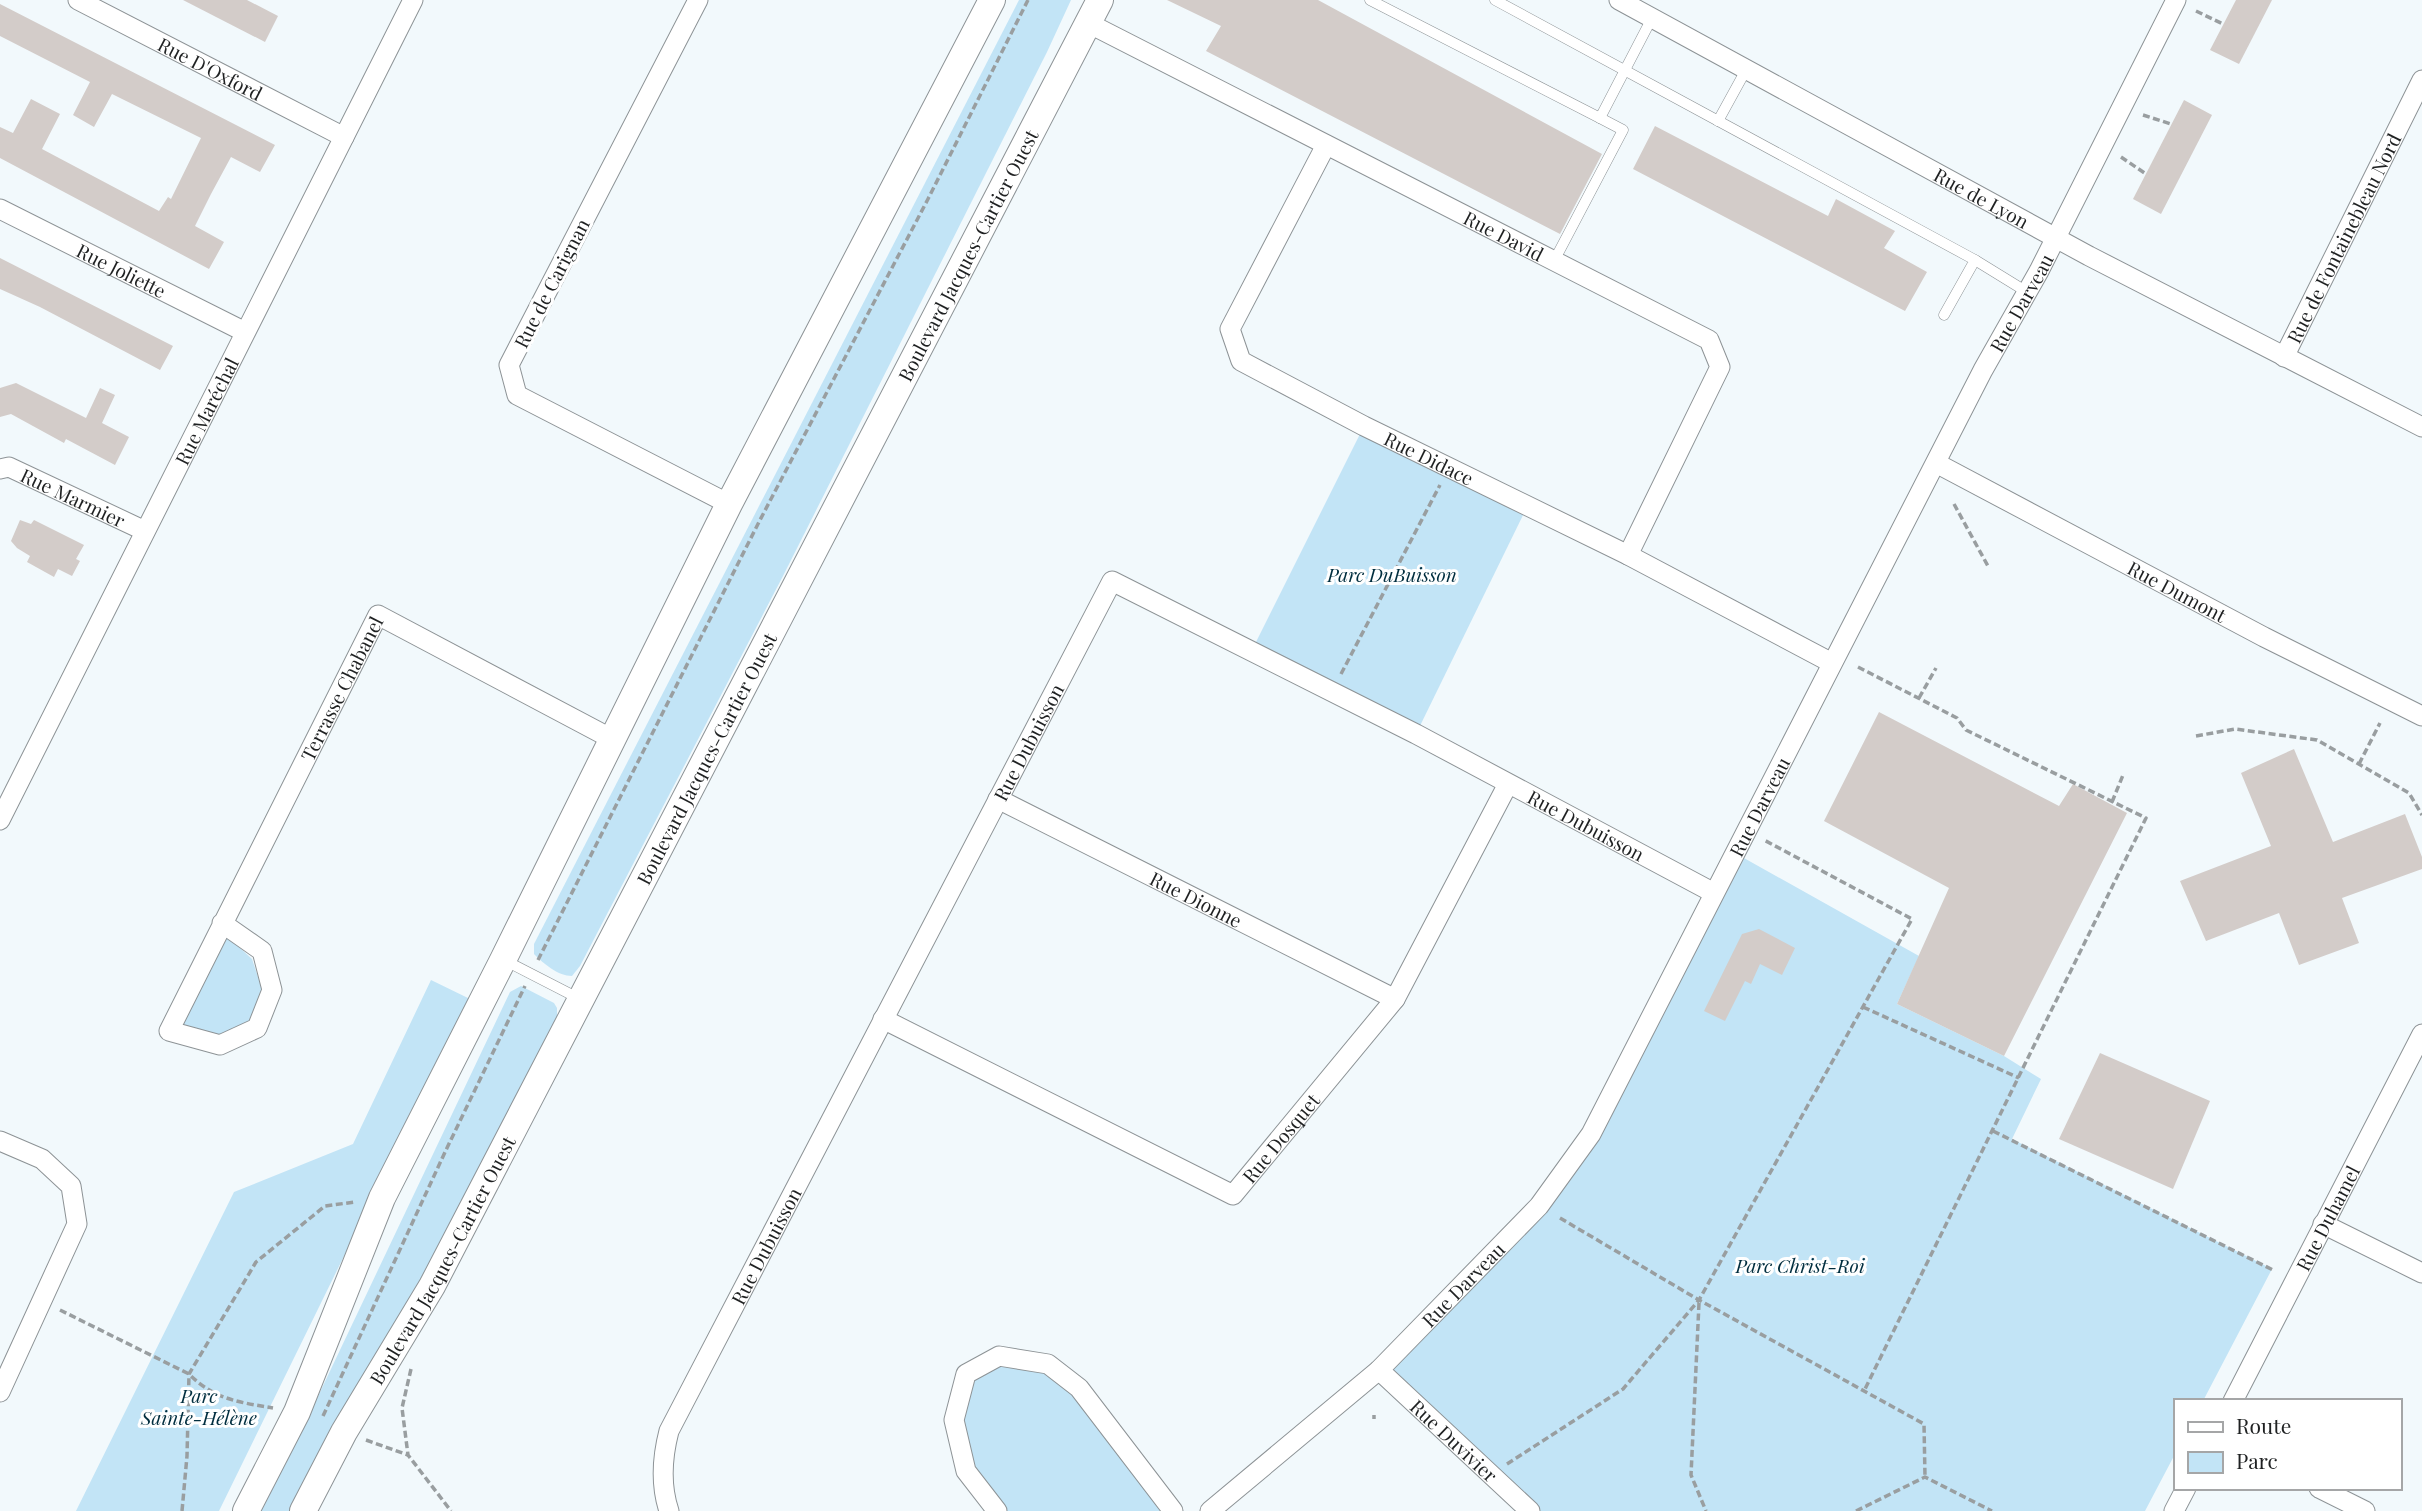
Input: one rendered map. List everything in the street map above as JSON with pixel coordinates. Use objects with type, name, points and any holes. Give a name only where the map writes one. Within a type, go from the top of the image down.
[{"type":"main road","points":[[246,1511],[296,1412],[382,1198],[729,504],[992,0]]},
{"type":"main road","name":"Boulevard Jacques-Cartier Ouest","points":[[303,1511],[344,1432],[432,1286],[1094,12]]},
{"type":"street","name":"Rue D'Oxford","points":[[78,0],[344,137]]},
{"type":"street","name":"Rue Maréchal","points":[[0,820],[413,0]]},
{"type":"street","name":"Rue de Carignan","points":[[698,0],[509,365],[517,395],[729,504]]},
{"type":"street","name":"Rue de Lyon","points":[[1619,0],[2056,237],[2422,427]]},
{"type":"street","name":"Rue Darveau","points":[[1210,1511],[1380,1370],[1539,1206],[1591,1134],[2176,0]]},
{"type":"street","name":"Rue David","points":[[1094,12],[1326,145],[1709,340],[1720,367],[1628,555]]},
{"type":"street","name":"Rue de Fontainebleau Nord","points":[[2284,357],[2421,86]]},
{"type":"street","name":"Rue Didace","points":[[1326,145],[1230,329],[1241,361],[1449,468],[1628,555],[1832,663]]},
{"type":"street","name":"Rue Joliette","points":[[0,209],[245,332]]},
{"type":"street","name":"Rue Dumont","points":[[1936,463],[2264,637],[2422,716]]},
{"type":"street","name":"Rue Marmier","points":[[0,469],[9,467],[145,531]]},
{"type":"street","name":"Rue Dubuisson","points":[[669,1511],[662,1476],[663,1453],[669,1431],[1112,581],[1416,734],[1714,892]]},
{"type":"street","name":"Terrasse Chabanel","points":[[222,923],[262,951],[272,990],[257,1028],[220,1045],[169,1031],[222,923],[378,615],[612,739]]},
{"type":"street","name":"Rue Dosquet","points":[[883,1018],[1233,1195],[1395,999],[1508,784]]},
{"type":"street","name":"Rue Dionne","points":[[998,799],[1395,999]]},
{"type":"street","name":"Rue Duhamel","points":[[2234,1399],[2422,1034]]},
{"type":"street","points":[[0,1141],[42,1159],[71,1186],[77,1224],[0,1392]]},
{"type":"street","points":[[2323,1224],[2422,1273]]},
{"type":"street","points":[[997,1511],[965,1471],[954,1420],[965,1374],[999,1356],[1048,1364],[1079,1388],[1173,1511]]},
{"type":"street","name":"Rue Duvivier","points":[[1380,1370],[1530,1511]]},
{"type":"street","points":[[2174,1511],[2185,1490]]},
{"type":"street","points":[[2323,1490],[2365,1511]]},
{"type":"lane","points":[[1370,0],[1623,130],[1554,261]]},
{"type":"lane","points":[[1494,0],[1975,260],[2027,292]]},
{"type":"lane","points":[[1600,118],[1652,18]]},
{"type":"lane","points":[[1718,121],[1746,69]]},
{"type":"lane","points":[[1944,314],[1975,260]]},
{"type":"lane","points":[[503,960],[582,1000]]},
{"type":"path","name":"Boulevard Jacques-Cartier Ouest","points":[[321,1422],[446,1150],[531,974],[1028,0]]},
{"type":"path","points":[[2196,11],[2223,24]]},
{"type":"path","points":[[2143,115],[2171,124]]},
{"type":"path","points":[[2122,157],[2146,174]]},
{"type":"path","points":[[1331,692],[1449,468]]},
{"type":"path","points":[[1954,504],[1989,568]]},
{"type":"path","points":[[1858,667],[1956,718],[1966,730],[2146,818],[1864,1391]]},
{"type":"path","points":[[1919,698],[1936,668]]},
{"type":"path","points":[[2359,764],[2379,723]]},
{"type":"path","points":[[2196,736],[2235,729],[2317,740],[2410,793],[2422,815]]},
{"type":"path","points":[[2112,802],[2123,775]]},
{"type":"path","points":[[1507,1464],[1623,1388],[1699,1300],[1912,919],[1747,831]]},
{"type":"path","points":[[1863,1007],[2020,1078]]},
{"type":"path","points":[[1993,1131],[2273,1270]]},
{"type":"path","points":[[181,1511],[187,1456],[190,1374],[256,1262],[326,1206],[382,1198]]},
{"type":"path","points":[[1560,1218],[1699,1300],[1924,1424],[1924,1477]]},
{"type":"path","points":[[1699,1300],[1691,1475],[1706,1511]]},
{"type":"path","points":[[43,1302],[190,1374]]},
{"type":"path","points":[[412,1367],[402,1408],[408,1455],[451,1511]]},
{"type":"path","points":[[1856,1511],[1924,1477]]},
{"type":"path","points":[[1924,1477],[1992,1511]]},
{"type":"green space","points":[[1019,0],[1071,0],[783,576],[580,966],[572,976],[556,972],[534,954],[534,944]]},
{"type":"green space","name":"Parc DuBuisson","points":[[1364,426],[1527,507],[1416,734],[1251,652]]},
{"type":"green space","name":"Parc Christ-Roi","points":[[1735,853],[1919,956],[1897,1004],[2004,1056],[2041,1079],[2012,1139],[2272,1269],[2204,1399],[2174,1399],[2174,1456],[2145,1511],[1530,1511],[1379,1370],[1591,1134]]},
{"type":"green space","points":[[227,936],[252,959],[262,989],[249,1021],[219,1035],[183,1025]]},
{"type":"green space","name":"Parc Sainte-Hélène","points":[[431,980],[470,999],[219,1511],[76,1511],[234,1192],[353,1144]]},
{"type":"green space","points":[[521,986],[554,1003],[557,1016],[429,1269],[291,1511],[261,1511],[510,992]]},
{"type":"green space","points":[[999,1356],[1048,1364],[1173,1511],[997,1511],[966,1471],[954,1420],[966,1374]]},
{"type":"building","points":[[183,0],[247,0],[278,16],[265,42]]},
{"type":"building","points":[[1167,0],[1318,0],[1602,154],[1560,234],[1206,51],[1221,26]]},
{"type":"building","points":[[2236,0],[2272,0],[2239,64],[2210,50]]},
{"type":"building","points":[[0,4],[275,145],[260,172],[231,157],[211,194],[195,226],[224,242],[209,269],[0,158],[0,127],[13,133],[31,99],[60,114],[42,149],[159,211],[168,197],[171,199],[201,138],[112,94],[94,127],[73,115],[90,82],[0,36]]},
{"type":"building","points":[[2184,100],[2212,115],[2161,214],[2133,199]]},
{"type":"building","points":[[1655,126],[1828,216],[1836,199],[1895,231],[1884,248],[1927,272],[1905,311],[1633,169]]},
{"type":"building","points":[[0,258],[173,346],[160,370],[0,289]]},
{"type":"building","points":[[16,383],[86,418],[100,388],[115,395],[102,423],[129,437],[115,465],[66,439],[64,443],[11,414],[0,417],[0,388]]},
{"type":"building","points":[[20,520],[31,524],[34,520],[84,545],[76,559],[80,561],[72,576],[58,569],[54,577],[27,562],[30,556],[11,541]]},
{"type":"building","points":[[1879,712],[2059,806],[2073,784],[2127,813],[2004,1056],[1897,1004],[1949,888],[1824,821]]},
{"type":"building","points":[[2294,749],[2333,842],[2405,814],[2422,857],[2422,869],[2342,898],[2359,943],[2299,965],[2279,913],[2206,941],[2180,881],[2271,846],[2241,773]]},
{"type":"building","points":[[1759,929],[1795,948],[1782,975],[1760,964],[1751,984],[1745,981],[1725,1021],[1704,1011],[1742,934]]},
{"type":"building","points":[[2100,1053],[2210,1101],[2173,1189],[2059,1139]]}]
